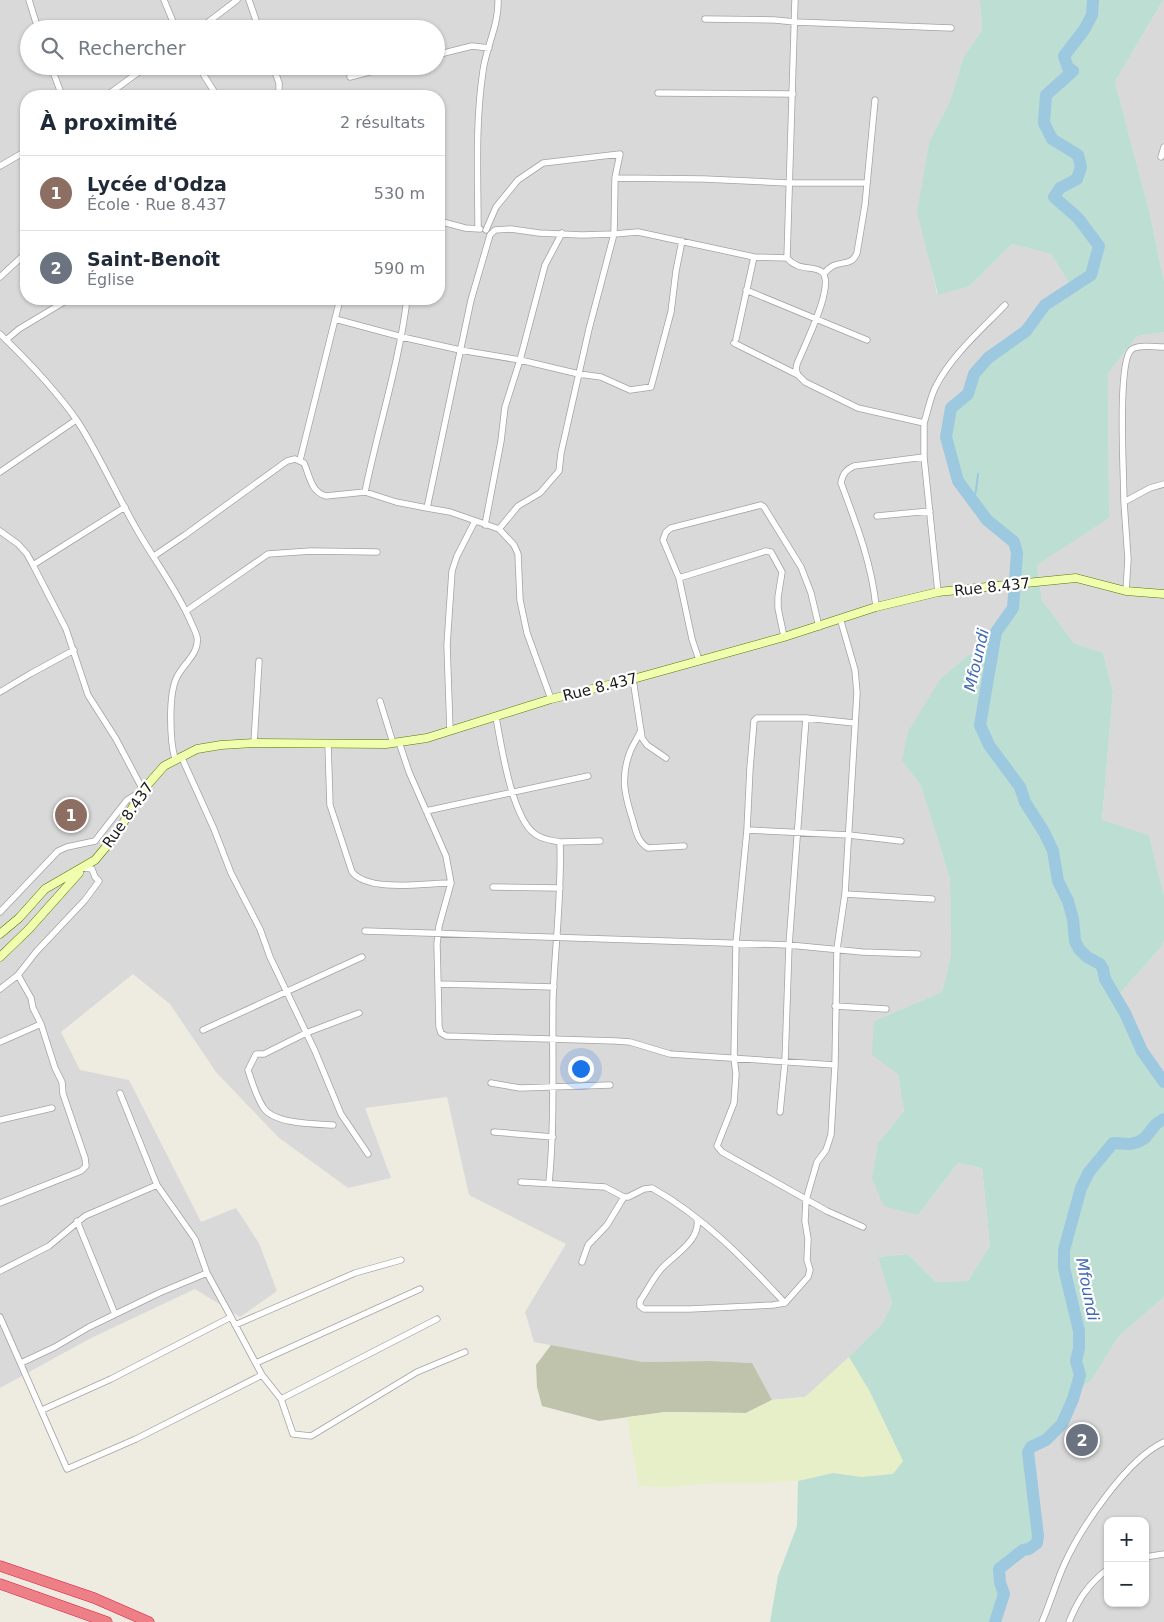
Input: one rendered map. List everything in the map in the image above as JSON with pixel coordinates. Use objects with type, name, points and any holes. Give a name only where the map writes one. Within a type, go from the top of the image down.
[{"type":"highway","points":[[0,1566],[94,1598],[149,1622]]},
{"type":"highway","points":[[0,1584],[107,1622]]},
{"type":"main road","name":"Rue 8.437","points":[[0,934],[19,918],[45,889],[95,860],[116,835],[143,790],[164,766],[197,749],[208,746],[254,744],[396,742],[427,738],[551,699],[633,679],[819,627],[876,606],[938,592],[1076,578],[1126,591],[1164,594]]},
{"type":"main road","name":"Rue 8.437","points":[[0,957],[40,917],[84,868]]},
{"type":"street","points":[[28,0],[35,20]]},
{"type":"street","points":[[164,0],[172,20]]},
{"type":"street","points":[[211,20],[237,0]]},
{"type":"street","points":[[249,0],[256,20]]},
{"type":"street","points":[[478,229],[477,125],[483,69],[495,27],[498,0]]},
{"type":"street","points":[[787,258],[795,0]]},
{"type":"street","points":[[705,19],[775,20],[951,28]]},
{"type":"street","points":[[445,53],[472,46],[489,48]]},
{"type":"street","points":[[54,75],[60,90]]},
{"type":"street","points":[[114,90],[135,75]]},
{"type":"street","points":[[204,75],[213,90]]},
{"type":"street","points":[[275,75],[279,90]]},
{"type":"street","points":[[350,77],[358,75]]},
{"type":"street","points":[[658,93],[793,94]]},
{"type":"street","points":[[824,274],[829,267],[835,264],[849,262],[854,259],[857,253],[867,183],[875,100]]},
{"type":"street","points":[[1161,158],[1164,147]]},
{"type":"street","points":[[0,166],[20,154]]},
{"type":"street","points":[[486,230],[496,207],[518,180],[543,163],[620,154],[615,178],[614,234],[579,374],[559,471],[540,493],[518,506],[499,529]]},
{"type":"street","points":[[615,178],[704,179],[788,183],[867,183]]},
{"type":"street","points":[[445,223],[465,228],[486,230],[511,229],[539,234],[614,234],[638,232],[754,256],[787,258],[793,264],[820,271],[824,274],[826,281],[821,308],[797,364],[796,370],[798,375]]},
{"type":"street","points":[[427,508],[460,350],[486,242],[495,230]]},
{"type":"street","points":[[485,525],[501,442],[505,407],[520,360],[545,265],[562,233]]},
{"type":"street","points":[[335,319],[460,350],[602,377],[630,390],[651,387],[672,312],[676,271],[682,241]]},
{"type":"street","points":[[754,256],[735,341],[798,375],[805,382],[858,408],[924,423]]},
{"type":"street","points":[[0,277],[20,259]]},
{"type":"street","points":[[746,290],[867,340]]},
{"type":"street","points":[[6,340],[59,305]]},
{"type":"street","points":[[300,460],[338,305]]},
{"type":"street","points":[[366,492],[372,456],[402,337],[407,305]]},
{"type":"street","points":[[938,592],[924,456],[924,423],[935,387],[942,376],[967,344],[1005,305]]},
{"type":"street","points":[[0,334],[42,377],[76,420],[140,536],[178,595],[186,611],[198,644],[177,677],[174,687],[171,731],[172,748],[214,829],[231,873],[260,929],[270,956],[315,1051],[341,1114],[368,1154]]},
{"type":"street","points":[[1126,591],[1128,559],[1124,502],[1123,384],[1127,355],[1132,349],[1137,347],[1164,348]]},
{"type":"street","points":[[0,472],[76,420]]},
{"type":"street","points":[[876,606],[861,538],[841,483],[843,475],[846,470],[854,466],[924,456]]},
{"type":"street","points":[[154,556],[287,461],[300,460],[304,463],[314,490],[326,496],[366,492],[396,502],[450,512],[499,529],[514,545],[518,554],[522,613],[527,634],[551,699]]},
{"type":"street","points":[[1124,502],[1150,488],[1164,484]]},
{"type":"street","points":[[699,660],[692,639],[679,578],[664,543],[663,538],[671,528],[761,505],[764,507],[801,567],[811,593],[819,627]]},
{"type":"street","points":[[33,565],[125,507]]},
{"type":"street","points":[[877,516],[930,511]]},
{"type":"street","points":[[450,731],[447,645],[452,571],[457,556],[475,521]]},
{"type":"street","points":[[0,531],[18,544],[27,554],[66,629],[88,695],[116,739],[143,790],[127,800],[95,841],[67,847],[58,852],[0,912]]},
{"type":"street","points":[[186,611],[268,554],[311,551],[377,552]]},
{"type":"street","points":[[679,578],[766,551],[771,552],[782,572],[778,608],[784,637]]},
{"type":"street","points":[[697,1219],[697,1230],[686,1245],[661,1269],[640,1301],[640,1306],[644,1309],[773,1305],[785,1302],[808,1277],[810,1270],[807,1260],[806,1200],[817,1162],[826,1150],[831,1135],[835,1064],[837,949],[849,835],[857,682],[840,618]]},
{"type":"street","points":[[0,692],[74,650]]},
{"type":"street","points":[[254,744],[259,661]]},
{"type":"street","points":[[633,679],[642,738],[647,745],[666,758]]},
{"type":"street","points":[[380,701],[446,856],[451,883],[438,935],[439,1027],[441,1033],[446,1036],[623,1042],[670,1054],[835,1064]]},
{"type":"street","points":[[496,717],[512,792],[529,828],[544,840],[560,842],[600,841]]},
{"type":"street","points":[[854,723],[806,718],[757,718],[754,721],[747,830],[743,855],[736,943],[734,1058],[736,1074],[734,1103],[717,1146],[718,1149],[806,1200],[863,1227]]},
{"type":"street","points":[[780,1112],[785,1062],[789,945],[806,718]]},
{"type":"street","points":[[641,730],[630,753],[624,783],[625,796],[636,831],[640,841],[648,848],[684,846]]},
{"type":"street","points":[[328,744],[330,805],[352,872],[356,877],[365,881],[383,884],[451,883]]},
{"type":"street","points":[[426,811],[588,776]]},
{"type":"street","points":[[747,830],[849,835],[901,841]]},
{"type":"street","points":[[549,1182],[553,1137],[552,1039],[558,938],[560,842]]},
{"type":"street","points":[[0,989],[18,975],[99,881],[92,870],[84,868]]},
{"type":"street","points":[[493,887],[560,888]]},
{"type":"street","points":[[844,894],[932,899]]},
{"type":"street","points":[[366,931],[438,935],[599,938],[789,945],[891,954],[918,954]]},
{"type":"street","points":[[203,1030],[362,957]]},
{"type":"street","points":[[0,1203],[82,1171],[86,1166],[81,1142],[63,1094],[62,1082],[55,1068],[31,998],[18,975]]},
{"type":"street","points":[[438,984],[554,987]]},
{"type":"street","points":[[835,1006],[886,1009]]},
{"type":"street","points":[[333,1125],[273,1117],[263,1108],[248,1070],[256,1054],[264,1054],[306,1033],[360,1013]]},
{"type":"street","points":[[0,1042],[41,1024]]},
{"type":"street","points":[[491,1083],[520,1088],[610,1085]]},
{"type":"street","points":[[120,1094],[157,1185],[195,1239],[207,1273],[230,1317],[262,1375],[281,1399],[293,1434],[311,1436],[417,1372],[465,1352]]},
{"type":"street","points":[[0,1120],[52,1108]]},
{"type":"street","points":[[494,1132],[553,1137]]},
{"type":"street","points":[[521,1182],[549,1182],[605,1187],[624,1197],[652,1188],[697,1219],[739,1254],[785,1302]]},
{"type":"street","points":[[0,1271],[49,1246],[85,1216],[157,1185]]},
{"type":"street","points":[[582,1262],[588,1245],[607,1225],[624,1197]]},
{"type":"street","points":[[77,1221],[115,1314]]},
{"type":"street","points":[[235,1325],[355,1274],[400,1260]]},
{"type":"street","points":[[21,1363],[160,1292],[207,1273]]},
{"type":"street","points":[[256,1363],[420,1289]]},
{"type":"street","points":[[0,1317],[67,1469],[136,1439],[262,1375]]},
{"type":"street","points":[[42,1410],[111,1379],[230,1317]]},
{"type":"street","points":[[281,1399],[437,1319]]},
{"type":"street","points":[[0,1337],[6,1334]]},
{"type":"street","points":[[1042,1622],[1064,1565],[1092,1516],[1123,1476],[1146,1452],[1164,1442]]},
{"type":"street","points":[[1149,1556],[1164,1554]]},
{"type":"street","points":[[1068,1622],[1084,1590],[1104,1572]]},
{"type":"shaded area","points":[[0,0],[980,0],[982,30],[964,56],[949,104],[930,140],[930,262],[937,294],[970,286],[1012,244],[1051,254],[1071,286],[1045,305],[1026,331],[988,358],[974,374],[968,394],[951,408],[946,437],[958,481],[987,520],[1014,542],[1017,553],[1013,608],[996,632],[941,678],[902,761],[921,786],[950,879],[951,954],[942,992],[874,1021],[898,1074],[904,1111],[878,1143],[918,1215],[958,1163],[982,1168],[990,1245],[968,1281],[936,1282],[908,1254],[878,1257],[892,1304],[881,1325],[838,1369],[805,1397],[772,1400],[751,1363],[710,1361],[643,1362],[534,1342],[525,1312],[566,1244],[469,1195],[447,1097],[365,1108],[391,1178],[348,1188],[278,1137],[216,1072],[170,1004],[133,974],[61,1032],[80,1070],[129,1080],[201,1222],[236,1208],[259,1243],[277,1291],[240,1317],[195,1289],[91,1338],[0,1388]]},
{"type":"shaded area","points":[[980,0],[1163,0],[1115,82],[1150,214],[1164,282],[1164,332],[1137,336],[1108,374],[1109,518],[1037,565],[1042,600],[1074,643],[1103,653],[1113,691],[1102,820],[1149,835],[1164,896],[1164,940],[1161,947],[1117,997],[1142,1051],[1164,1082],[1164,1297],[1118,1337],[1091,1381],[1074,1391],[1060,1426],[1050,1438],[1028,1452],[1038,1536],[1037,1543],[1029,1549],[1023,1550],[999,1569],[1000,1582],[1004,1594],[995,1622],[770,1622],[778,1576],[797,1526],[798,1481],[833,1473],[862,1477],[893,1474],[903,1461],[869,1390],[849,1357],[881,1325],[892,1304],[878,1257],[908,1254],[936,1282],[968,1281],[990,1245],[982,1168],[958,1163],[918,1215],[884,1206],[872,1179],[878,1143],[904,1111],[898,1074],[872,1055],[874,1021],[942,992],[951,954],[950,879],[921,786],[902,761],[908,732],[941,678],[996,632],[1013,608],[1017,553],[1014,542],[987,520],[958,481],[946,437],[951,408],[968,394],[974,374],[988,358],[1026,331],[1045,305],[1071,286],[1051,254],[1012,244],[970,286],[938,295],[917,212],[930,140],[949,104],[964,56],[982,30]]},
{"type":"shaded area","points":[[1163,0],[1164,282],[1150,214],[1115,82]]},
{"type":"shaded area","points":[[1164,332],[1164,896],[1149,835],[1102,821],[1113,691],[1103,653],[1074,643],[1042,600],[1037,564],[1109,518],[1108,374],[1137,336]]},
{"type":"shaded area","points":[[1164,940],[1164,1082],[1142,1051],[1117,997],[1161,947]]},
{"type":"shaded area","points":[[1164,1297],[1164,1622],[995,1622],[1004,1594],[1000,1582],[999,1569],[1023,1550],[1029,1549],[1038,1536],[1028,1452],[1031,1447],[1046,1440],[1062,1424],[1073,1399],[1074,1391],[1091,1381],[1118,1337]]},
{"type":"shaded area","points":[[551,1345],[643,1362],[710,1361],[752,1363],[772,1400],[746,1413],[666,1412],[599,1421],[542,1406],[537,1387],[536,1365]]},
{"type":"shaded area","points":[[849,1357],[869,1390],[903,1461],[893,1474],[862,1477],[833,1473],[798,1481],[716,1483],[672,1487],[639,1486],[627,1417],[666,1412],[746,1413],[772,1400],[805,1397]]},
{"type":"waterway","name":"Mfoundi","points":[[1093,0],[1092,15],[1084,30],[1064,56],[1068,68],[1073,71],[1046,95],[1044,123],[1052,139],[1078,155],[1081,167],[1077,179],[1060,188],[1054,197],[1078,218],[1099,246],[1091,275],[1045,305],[1026,331],[988,358],[974,374],[968,394],[951,408],[946,437],[958,481],[987,520],[1014,542],[1017,553],[1013,608],[996,632],[980,725],[989,745],[1020,787],[1025,802],[1044,832],[1053,851],[1058,881],[1068,901],[1073,919],[1075,941],[1079,949],[1087,957],[1100,964],[1105,979],[1125,1013],[1142,1051],[1164,1082]]},
{"type":"waterway","points":[[973,499],[978,474]]},
{"type":"waterway","name":"Mfoundi","points":[[995,1622],[1004,1594],[1000,1582],[999,1569],[1023,1550],[1029,1549],[1037,1543],[1038,1536],[1028,1452],[1031,1447],[1046,1440],[1062,1424],[1073,1399],[1080,1375],[1076,1361],[1079,1348],[1079,1331],[1064,1268],[1064,1250],[1081,1188],[1089,1172],[1113,1143],[1130,1144],[1138,1142],[1145,1138],[1156,1124],[1164,1119]]},
{"type":"place","name":"Lycée d'Odza","points":[[71,815]]},
{"type":"place","name":"Saint-Benoît","points":[[1082,1440]]}]
